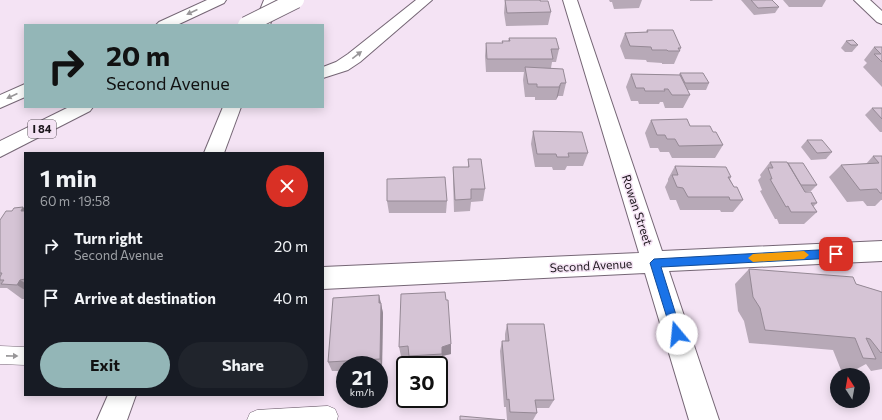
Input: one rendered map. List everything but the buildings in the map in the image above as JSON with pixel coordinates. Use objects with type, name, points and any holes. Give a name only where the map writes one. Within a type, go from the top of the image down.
[{"type":"main road","points":[[166,24],[219,0]]},
{"type":"main road","points":[[262,24],[271,0]]},
{"type":"main road","points":[[248,24],[296,0]]},
{"type":"main road","points":[[324,73],[342,66],[354,58],[425,0]]},
{"type":"main road","name":"Rowan Street","points":[[570,0],[704,420]]},
{"type":"main road","points":[[861,0],[882,19]]},
{"type":"main road","points":[[0,102],[24,90]]},
{"type":"main road","name":"I 84","points":[[0,150],[82,108]]},
{"type":"main road","points":[[214,152],[232,108]]},
{"type":"main road","name":"Second Avenue","points":[[324,278],[882,251]]},
{"type":"main road","points":[[112,420],[122,396]]},
{"type":"lane","points":[[0,355],[24,356]]},
{"type":"lane","points":[[257,420],[328,416],[327,420]]},
{"type":"slow traffic","points":[[753,258],[804,255]]},
{"type":"route","points":[[677,334],[654,263],[836,254]]}]
